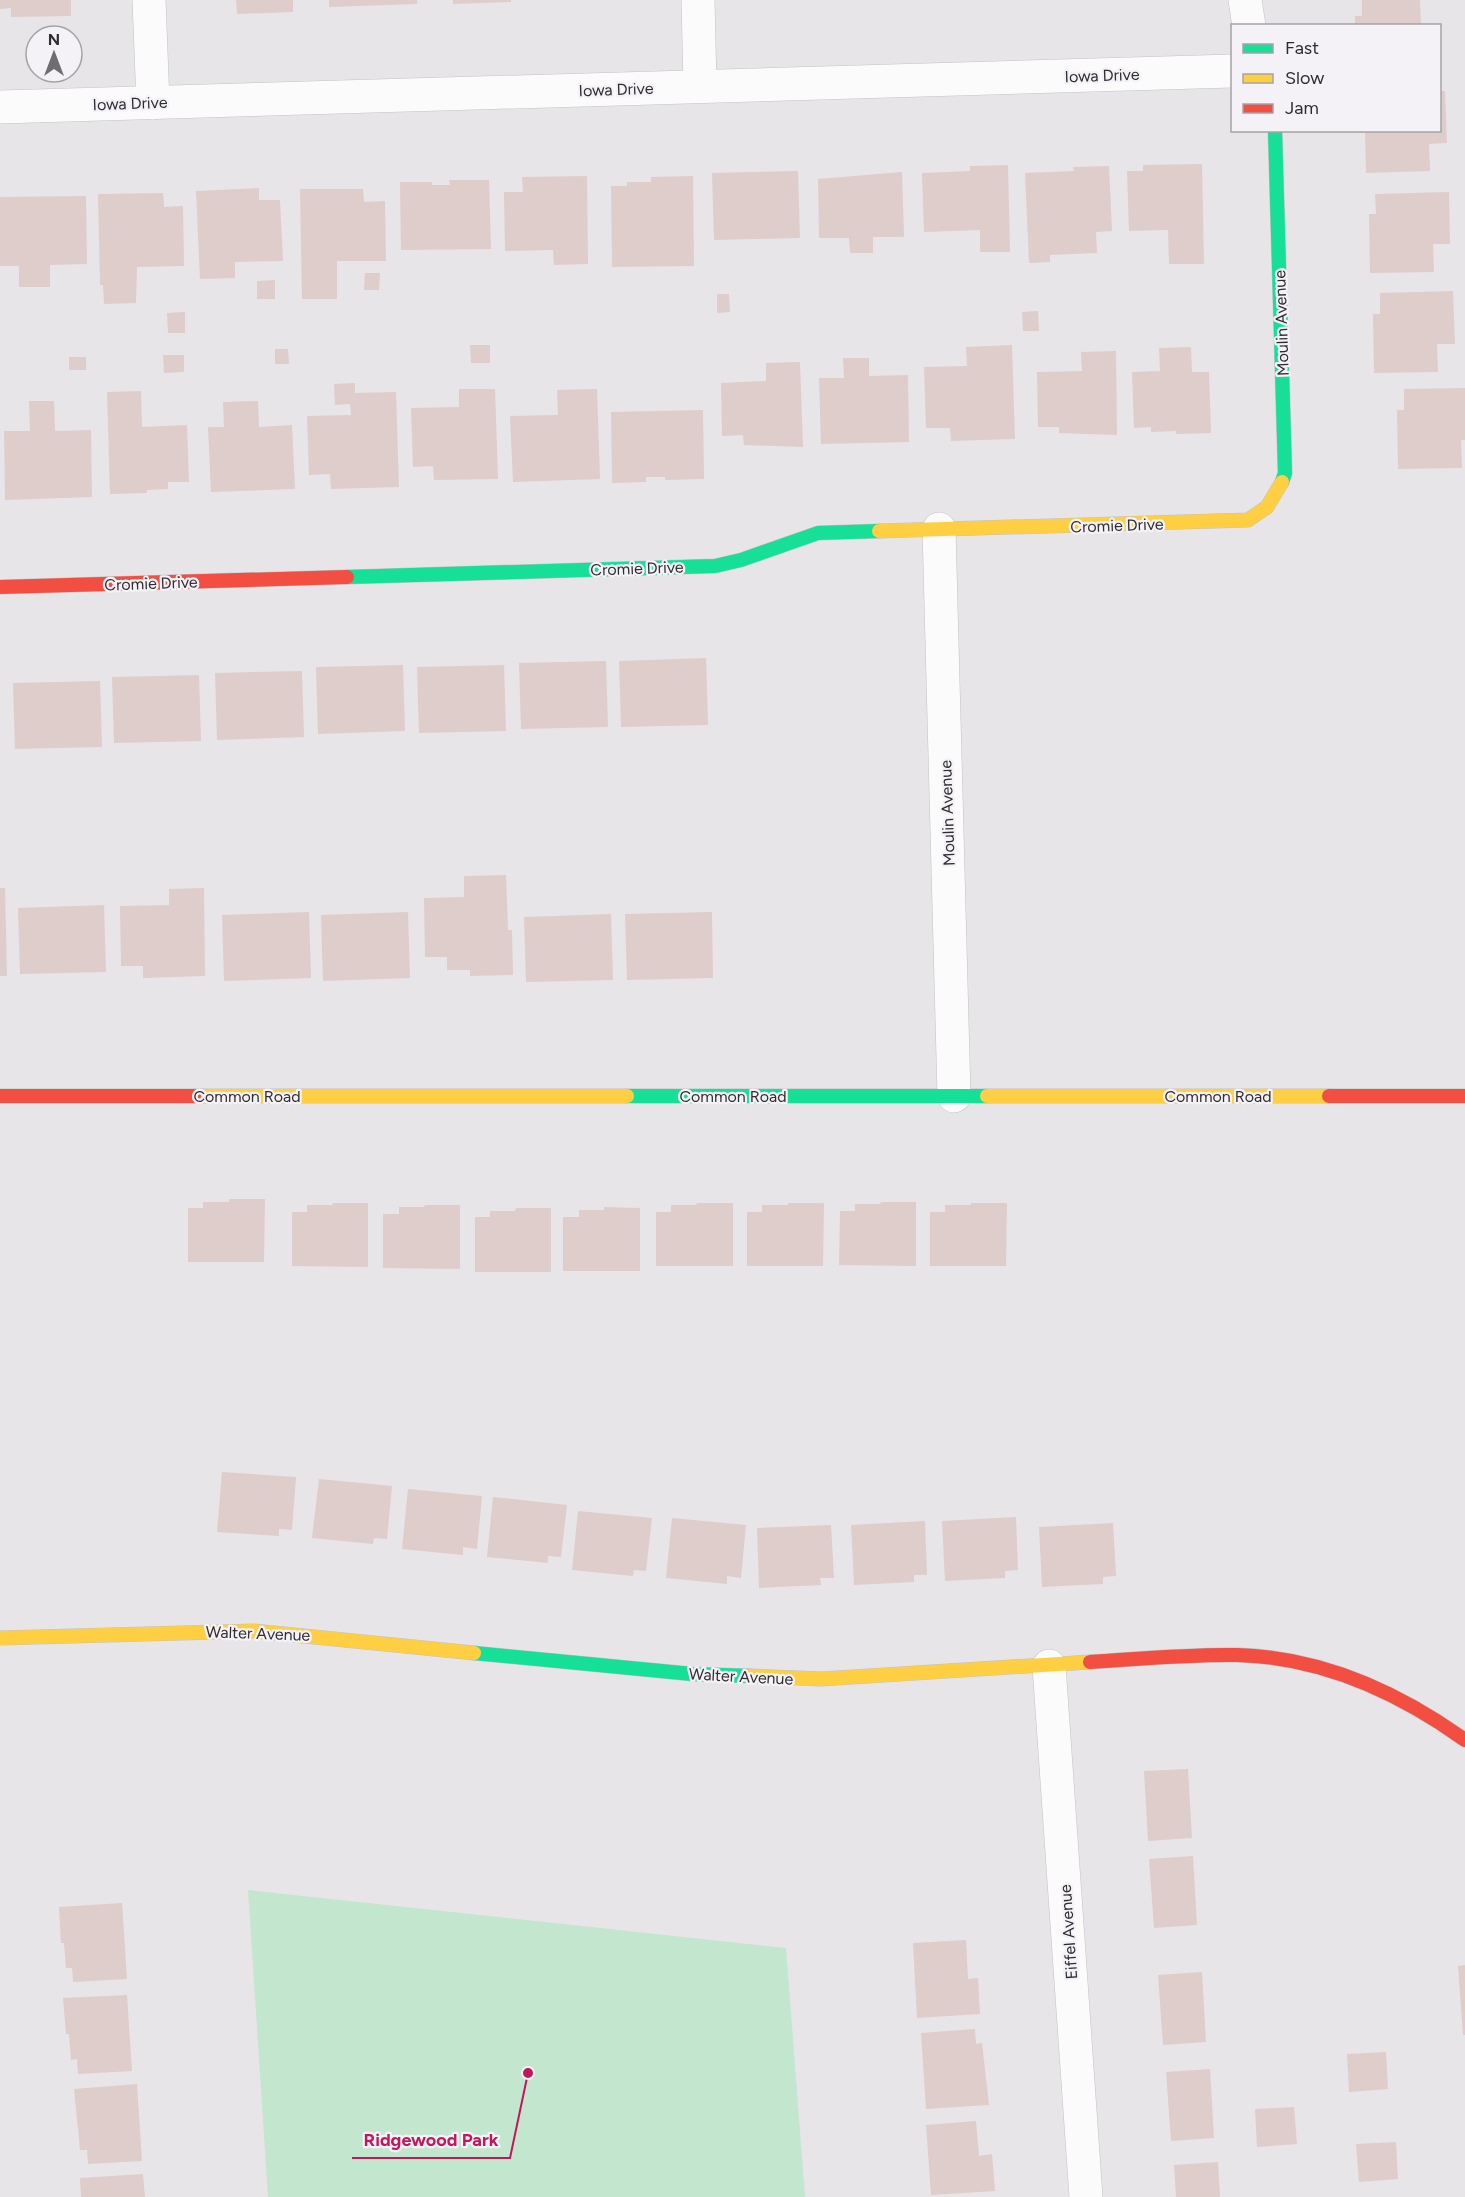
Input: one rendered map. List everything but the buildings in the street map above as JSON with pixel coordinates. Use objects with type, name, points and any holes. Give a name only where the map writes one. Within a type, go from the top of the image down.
[{"type":"street","points":[[150,0],[153,103]]},
{"type":"street","points":[[698,0],[700,86]]},
{"type":"street","points":[[1245,0],[1249,24]]},
{"type":"street","name":"Iowa Drive","points":[[0,107],[1231,71]]},
{"type":"street","name":"Moulin Avenue","points":[[1266,510],[1281,487],[1285,472],[1275,132]]},
{"type":"street","name":"Cromie Drive","points":[[0,587],[715,566],[752,556],[786,541],[818,533],[1239,521],[1248,520],[1266,510]]},
{"type":"street","name":"Moulin Avenue","points":[[939,529],[954,1096]]},
{"type":"street","name":"Common Road","points":[[0,1096],[1465,1096]]},
{"type":"street","name":"Walter Avenue","points":[[0,1638],[254,1631],[692,1674],[821,1679],[1238,1655],[1317,1666],[1376,1686],[1426,1712],[1465,1740]]},
{"type":"street","name":"Eiffel Avenue","points":[[1049,1666],[1086,2197]]},
{"type":"green space","points":[[248,1890],[786,1948],[805,2197],[268,2197]]},
{"type":"traffic: fast","points":[[1275,132],[1285,473],[1282,482]]},
{"type":"traffic: fast","points":[[347,577],[715,566],[741,560],[818,533],[879,531]]},
{"type":"traffic: fast","points":[[627,1096],[987,1096]]},
{"type":"traffic: fast","points":[[474,1653],[692,1674],[750,1676]]},
{"type":"traffic: slow","points":[[879,531],[1248,520],[1267,507],[1282,482]]},
{"type":"traffic: slow","points":[[194,1096],[627,1096]]},
{"type":"traffic: slow","points":[[987,1096],[1329,1096]]},
{"type":"traffic: slow","points":[[0,1638],[254,1631],[474,1653]]},
{"type":"traffic: slow","points":[[750,1676],[821,1679],[1090,1662]]},
{"type":"traffic: jam","points":[[0,587],[347,577]]},
{"type":"traffic: jam","points":[[0,1096],[194,1096]]},
{"type":"traffic: jam","points":[[1329,1096],[1465,1096]]},
{"type":"traffic: jam","points":[[1090,1662],[1219,1655],[1268,1657],[1299,1662],[1357,1680],[1386,1693],[1465,1740]]},
{"type":"place","name":"Ridgewood Park","points":[[528,2073]]}]
